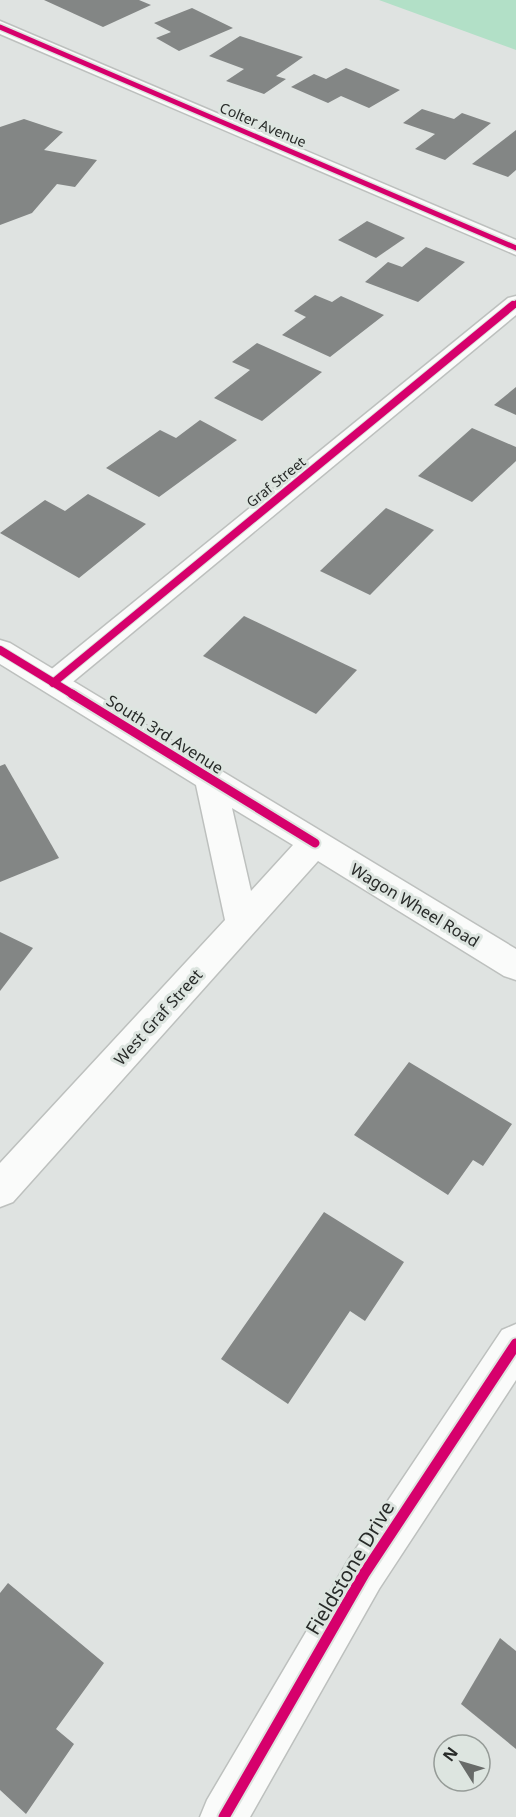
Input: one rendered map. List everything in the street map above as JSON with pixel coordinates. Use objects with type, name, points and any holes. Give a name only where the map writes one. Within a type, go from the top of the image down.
[{"type":"street","name":"Colter Avenue","points":[[0,27],[516,248]]},
{"type":"street","name":"Graf Street","points":[[53,683],[516,303]]},
{"type":"street","name":"South 3rd Avenue","points":[[0,650],[315,843]]},
{"type":"street","points":[[211,781],[242,924]]},
{"type":"street","name":"West Graf Street","points":[[0,1190],[315,843]]},
{"type":"street","name":"Wagon Wheel Road","points":[[315,843],[516,966]]},
{"type":"street","name":"Fieldstone Drive","points":[[224,1817],[364,1574],[516,1344]]},
{"type":"green space","points":[[379,0],[516,0],[516,50]]},
{"type":"building","points":[[44,0],[139,0],[151,5],[103,27]]},
{"type":"building","points":[[192,8],[233,28],[179,51],[156,38],[171,32],[154,23]]},
{"type":"building","points":[[240,36],[303,57],[276,76],[286,79],[264,94],[226,81],[244,69],[209,56]]},
{"type":"building","points":[[346,68],[400,90],[369,108],[341,96],[328,103],[291,87],[314,74],[326,79]]},
{"type":"building","points":[[422,109],[454,119],[462,113],[491,123],[445,160],[415,149],[435,134],[403,123]]},
{"type":"building","points":[[24,119],[63,132],[44,150],[97,160],[75,187],[57,184],[32,213],[0,225],[0,127]]},
{"type":"building","points":[[516,130],[516,170],[508,177],[472,164]]},
{"type":"building","points":[[367,221],[405,238],[376,258],[338,240]]},
{"type":"building","points":[[426,247],[465,262],[418,302],[365,282],[388,262],[402,267]]},
{"type":"building","points":[[315,295],[332,302],[341,296],[384,315],[330,357],[282,335],[306,317],[294,311]]},
{"type":"building","points":[[257,343],[322,372],[262,421],[214,398],[250,370],[232,362]]},
{"type":"building","points":[[516,387],[516,415],[494,405]]},
{"type":"building","points":[[200,420],[237,440],[159,497],[106,468],[160,430],[176,438]]},
{"type":"building","points":[[472,428],[516,447],[516,461],[472,502],[418,476]]},
{"type":"building","points":[[88,494],[146,524],[79,578],[0,533],[45,500],[65,511]]},
{"type":"building","points":[[386,508],[434,530],[370,595],[320,571]]},
{"type":"building","points":[[244,616],[357,670],[316,714],[203,656]]},
{"type":"building","points":[[5,764],[59,858],[0,882],[0,766]]},
{"type":"building","points":[[0,932],[33,948],[0,991]]},
{"type":"building","points":[[409,1062],[512,1124],[483,1166],[473,1160],[448,1195],[354,1135]]},
{"type":"building","points":[[324,1212],[404,1262],[365,1321],[350,1311],[288,1404],[221,1359]]},
{"type":"building","points":[[8,1583],[104,1663],[56,1729],[74,1744],[26,1814],[0,1790],[0,1593]]},
{"type":"building","points":[[500,1638],[516,1651],[516,1749],[461,1704]]},
{"type":"cycle path","points":[[0,27],[516,248]]},
{"type":"cycle path","points":[[53,683],[516,303]]},
{"type":"cycle path","points":[[0,650],[315,843]]},
{"type":"cycle path","points":[[224,1817],[364,1574],[516,1344]]}]
